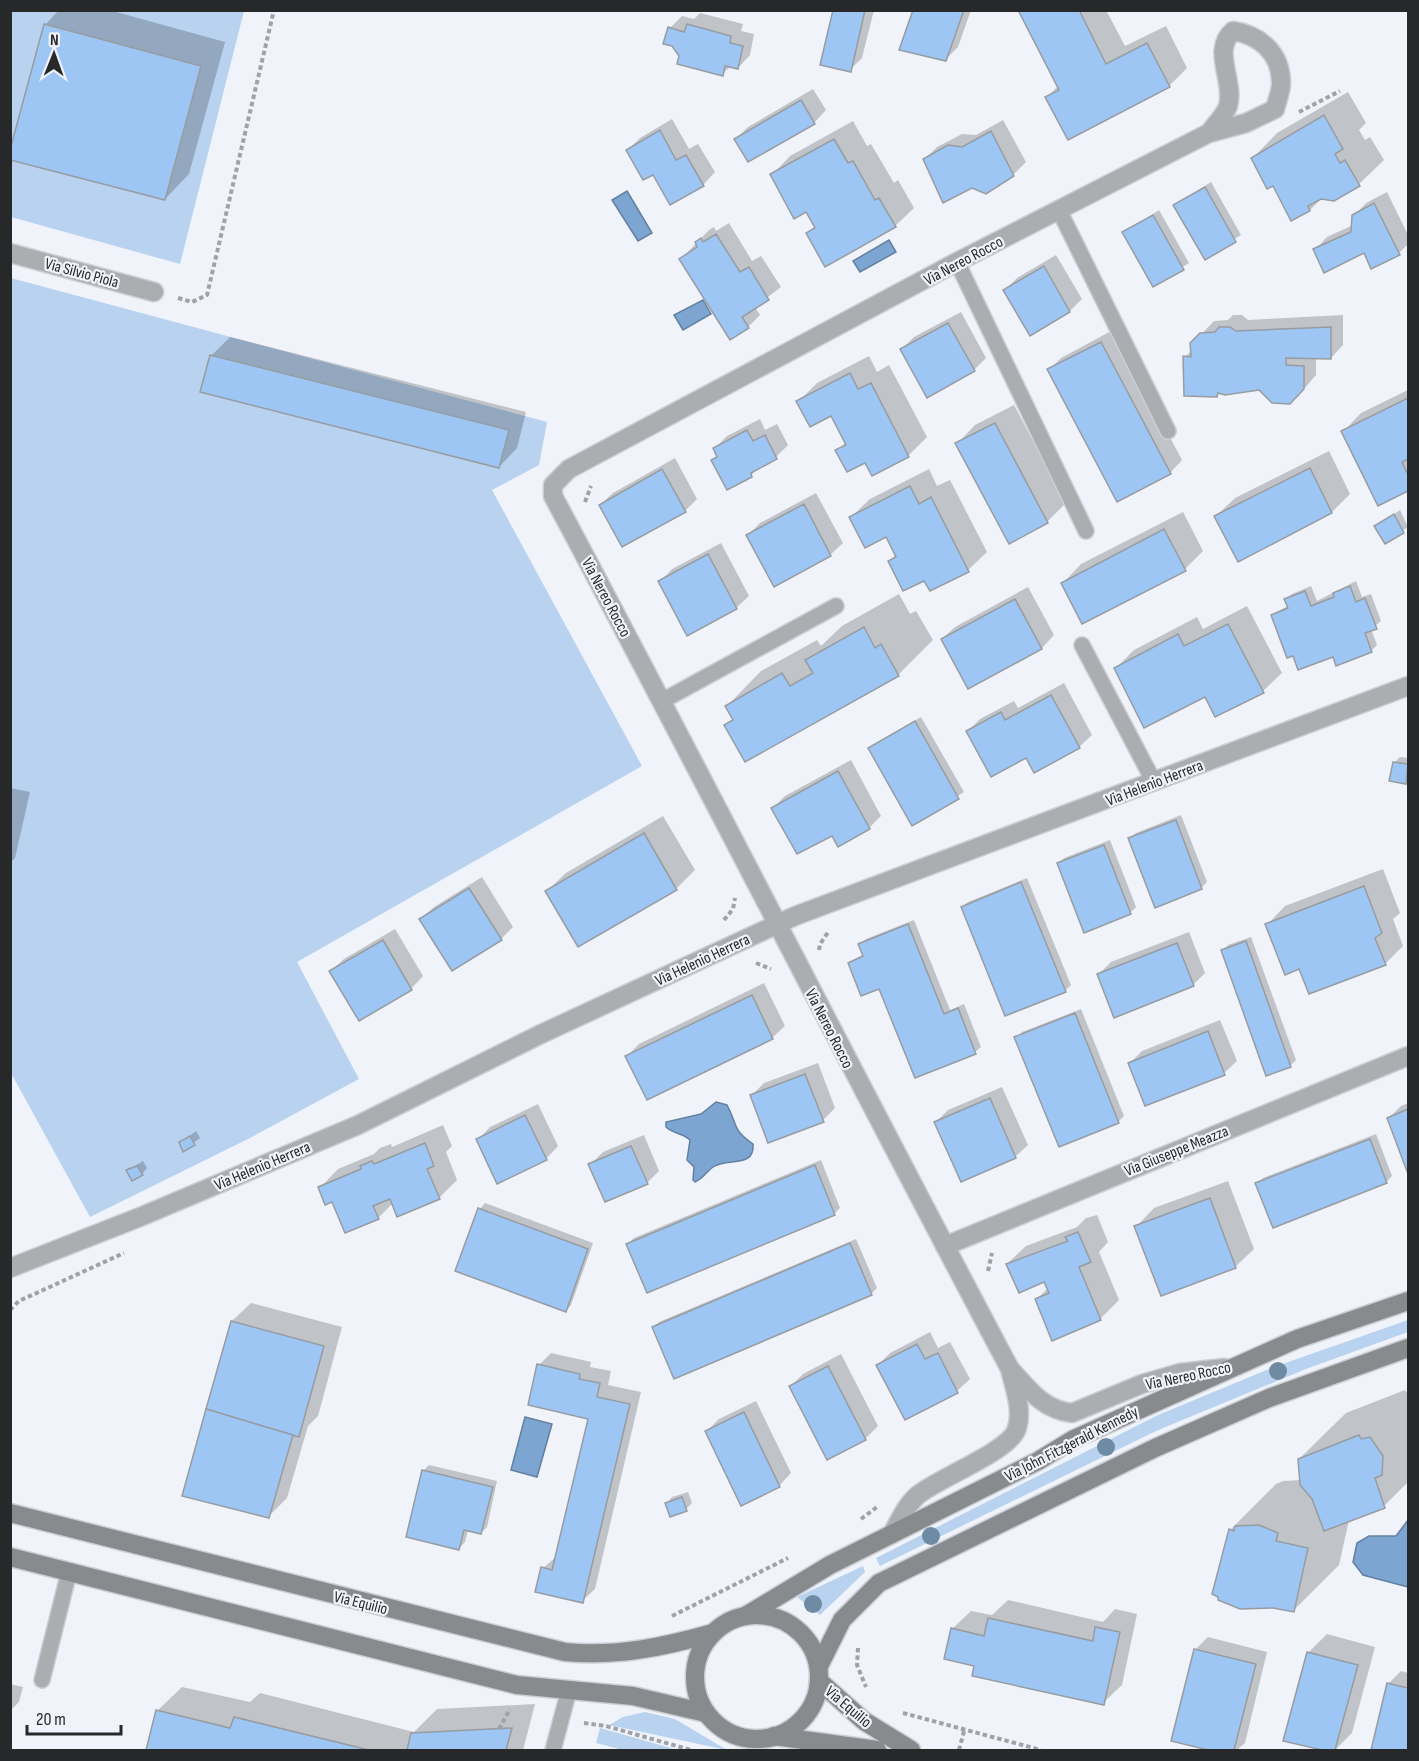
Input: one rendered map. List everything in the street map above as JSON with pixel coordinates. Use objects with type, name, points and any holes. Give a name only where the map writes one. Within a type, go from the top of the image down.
[{"type":"main road","name":"Via John Fitzgerald Kennedy","points":[[747,1615],[830,1565],[1038,1461],[1074,1439],[1297,1339],[1408,1301]]},
{"type":"main road","points":[[819,1674],[842,1620],[879,1583],[1207,1425],[1269,1398],[1408,1348]]},
{"type":"main road","name":"Via Equilio","points":[[10,1513],[564,1652],[631,1652],[678,1643],[713,1633],[723,1624],[747,1615],[765,1615],[796,1628],[807,1641],[819,1674],[864,1721],[911,1750]]},
{"type":"main road","name":"Via Equilio","points":[[10,1557],[517,1685],[633,1696],[706,1713],[717,1724],[744,1738],[774,1737],[877,1750]]},
{"type":"main road","points":[[706,1713],[698,1697],[695,1669],[702,1647],[713,1633]]},
{"type":"main road","name":"Via Equilio","points":[[774,1737],[788,1731],[809,1710],[819,1674]]},
{"type":"street","name":"Via Nereo Rocco","points":[[892,1533],[916,1497],[931,1485],[997,1450],[1011,1439],[1017,1430],[1019,1417],[1010,1369],[553,496],[553,485],[569,469],[957,262],[1209,133],[1246,123],[1275,109],[1282,83],[1278,61],[1261,41],[1250,33],[1233,31],[1225,38],[1222,48],[1229,83],[1228,107],[1209,133]]},
{"type":"street","name":"Via Silvio Piola","points":[[10,253],[154,291]]},
{"type":"street","name":"Via Helenio Herrera","points":[[10,1268],[140,1217],[358,1125],[539,1035],[777,924],[1408,686]]},
{"type":"street","name":"Via Giuseppe Meazza","points":[[945,1245],[1408,1056]]},
{"type":"street","name":"Via Nereo Rocco","points":[[1010,1369],[1046,1405],[1060,1412],[1072,1413],[1142,1384],[1180,1373],[1212,1371],[1245,1362]]},
{"type":"lane","points":[[1059,210],[1168,431]]},
{"type":"lane","points":[[957,262],[1086,531]]},
{"type":"lane","points":[[662,701],[836,606]]},
{"type":"lane","points":[[1082,645],[1154,782]]},
{"type":"lane","points":[[42,1680],[69,1572]]},
{"type":"lane","points":[[553,1750],[569,1690]]},
{"type":"path","points":[[154,291],[192,302],[207,294],[274,10]]},
{"type":"path","points":[[1298,113],[1340,92]]},
{"type":"path","points":[[586,508],[589,489],[597,479]]},
{"type":"path","points":[[715,926],[724,920],[733,909],[735,896],[733,888]]},
{"type":"path","points":[[748,962],[766,965],[777,972]]},
{"type":"path","points":[[988,1275],[988,1265],[993,1252],[999,1246]]},
{"type":"path","points":[[668,1618],[791,1557]]},
{"type":"path","points":[[859,1640],[857,1665],[872,1696]]},
{"type":"path","points":[[499,1729],[512,1707]]},
{"type":"path","points":[[899,1712],[963,1731],[1041,1750]]},
{"type":"path","points":[[561,1720],[606,1726],[692,1750]]},
{"type":"path","points":[[958,1750],[963,1731]]},
{"type":"shaded area","points":[[10,11],[244,11],[180,264],[11,217]]},
{"type":"shaded area","points":[[627,191],[652,233],[638,241],[612,200]]},
{"type":"shaded area","points":[[889,240],[896,252],[860,272],[853,261]]},
{"type":"shaded area","points":[[11,278],[547,422],[539,465],[492,490],[642,766],[297,962],[359,1079],[248,1139],[90,1217],[11,1073]]},
{"type":"shaded area","points":[[703,300],[711,314],[683,330],[674,315]]},
{"type":"shaded area","points":[[716,1102],[727,1105],[738,1131],[753,1144],[752,1152],[745,1160],[713,1167],[695,1182],[693,1180],[694,1167],[687,1160],[690,1140],[666,1127],[666,1122],[701,1114]]},
{"type":"shaded area","points":[[1408,1320],[1408,1332],[1306,1369],[1156,1431],[880,1566],[876,1558],[1158,1415],[1274,1367]]},
{"type":"shaded area","points":[[525,1417],[552,1424],[537,1477],[511,1470]]},
{"type":"shaded area","points":[[1408,1520],[1408,1587],[1363,1575],[1353,1562],[1357,1543],[1369,1536],[1396,1536]]},
{"type":"shaded area","points":[[863,1566],[865,1572],[820,1615],[797,1597]]},
{"type":"shaded area","points":[[645,1712],[675,1719],[727,1750],[609,1725],[623,1717]]},
{"type":"shaded area","points":[[600,1728],[678,1750],[623,1750],[596,1743]]},
{"type":"building","points":[[833,10],[865,10],[851,72],[820,65]]},
{"type":"building","points":[[913,10],[964,10],[946,61],[899,50]]},
{"type":"building","points":[[1018,10],[1079,10],[1106,64],[1147,43],[1170,87],[1068,140],[1045,97],[1059,90]]},
{"type":"building","points":[[44,24],[201,66],[165,200],[10,160],[10,150]]},
{"type":"building","points":[[687,24],[731,36],[730,43],[743,46],[738,69],[725,66],[723,76],[677,64],[679,56],[672,46],[663,44],[668,27],[684,32]]},
{"type":"building","points":[[801,100],[815,124],[748,162],[734,139]]},
{"type":"building","points":[[1324,115],[1343,149],[1335,154],[1340,163],[1345,160],[1360,186],[1334,201],[1321,199],[1308,206],[1310,211],[1291,221],[1273,186],[1267,189],[1251,158]]},
{"type":"building","points":[[660,130],[676,160],[686,155],[704,186],[670,205],[653,175],[643,180],[626,150]]},
{"type":"building","points":[[991,131],[1014,176],[986,194],[972,188],[943,203],[923,159],[948,145],[962,147]]},
{"type":"building","points":[[834,139],[848,163],[853,161],[875,200],[879,198],[896,227],[825,267],[806,233],[815,228],[806,212],[794,219],[770,174]]},
{"type":"building","points":[[1205,187],[1236,242],[1205,260],[1173,205]]},
{"type":"building","points":[[1374,203],[1400,255],[1371,269],[1364,253],[1324,273],[1313,249],[1351,232],[1352,215]]},
{"type":"building","points":[[1153,215],[1184,270],[1153,287],[1122,232]]},
{"type":"building","points":[[716,234],[740,272],[749,267],[769,300],[742,317],[749,328],[730,340],[679,259],[697,247],[695,242],[701,238],[703,242]]},
{"type":"building","points":[[1044,266],[1070,312],[1030,336],[1003,290]]},
{"type":"building","points":[[948,323],[975,371],[927,398],[900,349]]},
{"type":"building","points":[[1219,327],[1230,327],[1236,331],[1331,327],[1331,359],[1286,358],[1286,365],[1304,366],[1304,389],[1290,404],[1272,403],[1259,390],[1225,395],[1218,393],[1217,397],[1184,396],[1183,356],[1191,357],[1190,343],[1200,333],[1215,332]]},
{"type":"building","points":[[1101,342],[1171,474],[1117,502],[1047,369]]},
{"type":"building","points":[[210,355],[509,430],[499,468],[200,392]]},
{"type":"building","points":[[850,373],[858,389],[871,383],[909,457],[872,476],[865,463],[847,472],[835,450],[846,445],[831,416],[810,427],[796,401]]},
{"type":"building","points":[[1408,398],[1408,459],[1402,462],[1408,475],[1408,491],[1378,506],[1341,431]]},
{"type":"building","points":[[995,423],[1048,523],[1009,544],[955,443]]},
{"type":"building","points":[[747,430],[753,441],[765,435],[777,459],[751,473],[752,477],[727,490],[711,460],[717,457],[713,448]]},
{"type":"building","points":[[1310,468],[1332,513],[1238,562],[1214,516]]},
{"type":"building","points":[[662,469],[686,512],[622,547],[599,505]]},
{"type":"building","points":[[910,486],[919,504],[931,497],[969,572],[930,591],[924,581],[903,591],[888,561],[896,557],[886,537],[865,548],[849,517]]},
{"type":"building","points":[[804,504],[831,556],[774,587],[746,535]]},
{"type":"building","points":[[1394,514],[1404,533],[1385,544],[1374,526]]},
{"type":"building","points":[[1164,529],[1186,571],[1082,624],[1061,583]]},
{"type":"building","points":[[708,554],[737,609],[687,636],[658,581]]},
{"type":"building","points":[[1350,586],[1356,602],[1365,598],[1377,629],[1365,633],[1372,652],[1336,666],[1333,657],[1298,670],[1293,656],[1287,658],[1271,615],[1288,608],[1284,599],[1305,591],[1311,606],[1334,597],[1333,593]]},
{"type":"building","points":[[1015,599],[1042,649],[968,689],[941,639]]},
{"type":"building","points":[[1228,624],[1264,693],[1215,717],[1205,697],[1144,728],[1114,668],[1178,634],[1184,646]]},
{"type":"building","points":[[864,627],[875,648],[881,644],[899,676],[745,762],[724,725],[733,720],[725,706],[782,673],[790,686],[813,673],[805,660]]},
{"type":"building","points":[[1051,695],[1080,748],[1034,773],[1026,758],[991,777],[966,731],[1001,712],[1005,720]]},
{"type":"building","points":[[915,721],[959,799],[912,826],[868,748]]},
{"type":"building","points":[[1393,762],[1408,764],[1406,784],[1389,781]]},
{"type":"building","points":[[838,771],[870,829],[838,847],[832,836],[797,854],[771,808]]},
{"type":"building","points":[[1176,820],[1202,889],[1155,908],[1128,838]]},
{"type":"building","points":[[644,833],[677,890],[578,947],[545,891]]},
{"type":"building","points":[[1104,845],[1131,914],[1084,933],[1057,863]]},
{"type":"building","points":[[1021,882],[1066,992],[1005,1016],[961,907]]},
{"type":"building","points":[[1364,886],[1382,933],[1375,938],[1386,965],[1309,994],[1299,969],[1285,975],[1265,924]]},
{"type":"building","points":[[469,888],[502,940],[452,971],[419,919]]},
{"type":"building","points":[[908,924],[944,1014],[958,1008],[976,1054],[915,1078],[879,989],[861,996],[848,963],[863,956],[858,944]]},
{"type":"building","points":[[383,940],[412,990],[359,1021],[329,971]]},
{"type":"building","points":[[1246,941],[1291,1067],[1266,1076],[1221,950]]},
{"type":"building","points":[[1177,943],[1194,986],[1114,1018],[1097,974]]},
{"type":"building","points":[[752,995],[773,1039],[647,1100],[625,1056]]},
{"type":"building","points":[[1075,1013],[1119,1123],[1059,1147],[1014,1037]]},
{"type":"building","points":[[1208,1031],[1225,1075],[1145,1106],[1128,1063]]},
{"type":"building","points":[[805,1074],[824,1122],[768,1143],[750,1095]]},
{"type":"building","points":[[990,1098],[1016,1158],[961,1182],[934,1122]]},
{"type":"building","points":[[1408,1109],[1408,1174],[1387,1118]]},
{"type":"building","points":[[525,1115],[547,1160],[497,1184],[476,1139]]},
{"type":"building","points":[[190,1136],[195,1145],[183,1152],[179,1142]]},
{"type":"building","points":[[1370,1139],[1387,1183],[1273,1228],[1255,1183]]},
{"type":"building","points":[[425,1143],[434,1166],[427,1169],[440,1199],[397,1217],[390,1199],[373,1206],[379,1219],[345,1233],[332,1202],[325,1205],[318,1187],[361,1169],[360,1166],[372,1161],[374,1164]]},
{"type":"building","points":[[631,1146],[648,1184],[605,1202],[588,1164]]},
{"type":"building","points":[[815,1165],[835,1215],[647,1293],[626,1244]]},
{"type":"building","points":[[137,1166],[143,1175],[132,1181],[126,1170]]},
{"type":"building","points":[[1210,1198],[1236,1268],[1161,1296],[1134,1226]]},
{"type":"building","points":[[478,1208],[588,1249],[566,1312],[455,1271]]},
{"type":"building","points":[[1078,1232],[1091,1262],[1079,1267],[1101,1320],[1052,1341],[1035,1299],[1049,1293],[1044,1282],[1019,1293],[1006,1264],[1068,1241],[1065,1237]]},
{"type":"building","points":[[850,1243],[872,1295],[674,1379],[652,1327]]},
{"type":"building","points":[[231,1321],[324,1346],[299,1437],[206,1409]]},
{"type":"building","points":[[917,1344],[925,1359],[938,1353],[958,1393],[905,1420],[876,1365]]},
{"type":"building","points":[[537,1364],[580,1374],[579,1379],[600,1383],[597,1397],[630,1404],[583,1603],[535,1592],[541,1567],[552,1570],[588,1419],[528,1405]]},
{"type":"building","points":[[828,1366],[866,1440],[827,1460],[789,1386]]},
{"type":"building","points":[[206,1409],[293,1435],[269,1518],[182,1496]]},
{"type":"building","points":[[744,1412],[780,1487],[741,1506],[705,1431]]},
{"type":"building","points":[[1359,1435],[1361,1439],[1370,1437],[1383,1456],[1382,1475],[1375,1478],[1385,1508],[1324,1531],[1312,1499],[1300,1485],[1298,1459]]},
{"type":"building","points":[[422,1470],[493,1487],[481,1534],[464,1530],[459,1550],[406,1537]]},
{"type":"building","points":[[682,1497],[687,1511],[670,1517],[665,1503]]},
{"type":"building","points":[[1259,1525],[1278,1533],[1276,1541],[1308,1548],[1294,1612],[1273,1608],[1240,1609],[1218,1600],[1218,1597],[1212,1594],[1229,1529],[1234,1531],[1235,1526]]},
{"type":"building","points":[[988,1618],[1093,1641],[1095,1627],[1120,1632],[1104,1705],[972,1676],[974,1666],[944,1659],[951,1628],[984,1636]]},
{"type":"building","points":[[1194,1649],[1256,1664],[1234,1750],[1208,1750],[1171,1741]]},
{"type":"building","points":[[1307,1652],[1358,1665],[1335,1750],[1322,1750],[1283,1741]]},
{"type":"building","points":[[1387,1683],[1408,1688],[1408,1750],[1371,1750]]},
{"type":"building","points":[[156,1710],[230,1728],[234,1717],[369,1750],[146,1750]]},
{"type":"building","points":[[512,1728],[506,1750],[407,1750],[411,1733]]}]
